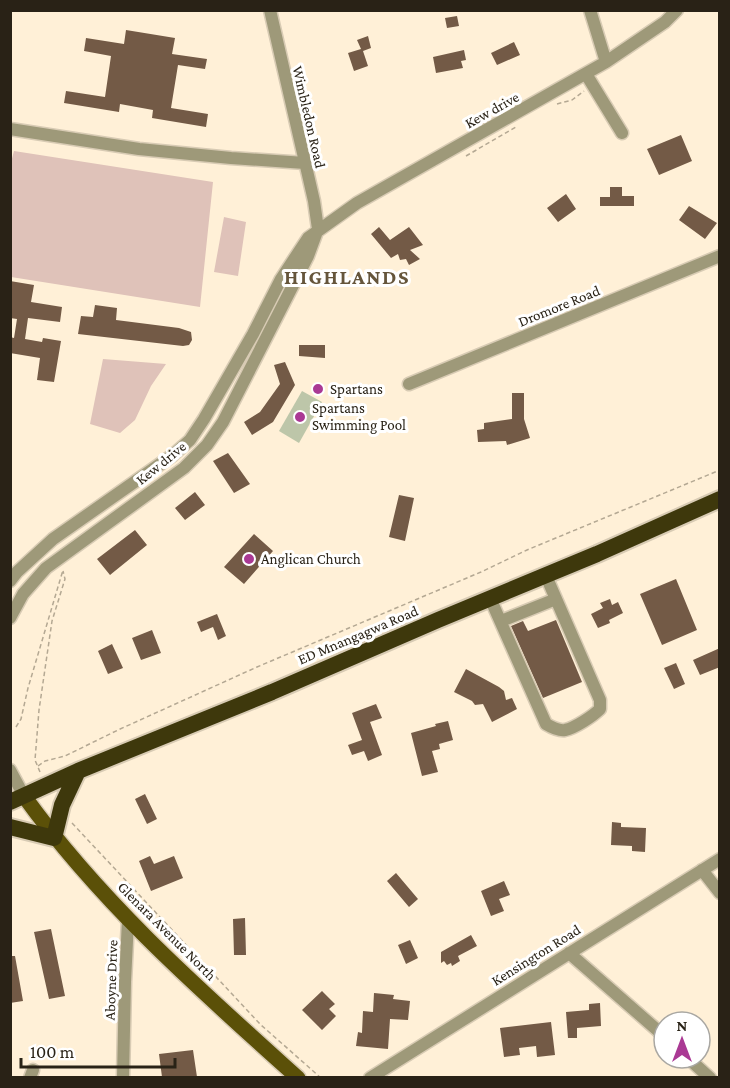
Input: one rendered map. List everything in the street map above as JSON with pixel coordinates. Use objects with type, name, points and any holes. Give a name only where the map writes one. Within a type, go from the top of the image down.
[{"type":"highway","name":"ED Mnangagwa Road","points":[[17,799],[78,771],[546,576],[720,499]]},
{"type":"highway","points":[[10,827],[54,838],[62,805],[78,771]]},
{"type":"main road","name":"Glenara Avenue North","points":[[17,799],[128,920],[204,993],[298,1077]]},
{"type":"street","name":"Wimbledon Road","points":[[270,10],[314,201],[318,230]]},
{"type":"street","points":[[590,10],[606,62]]},
{"type":"street","name":"Kew drive","points":[[10,581],[53,539],[174,455],[190,440],[301,245],[318,230],[357,203],[589,79],[606,62],[664,22],[677,10]]},
{"type":"street","points":[[589,79],[622,133]]},
{"type":"street","points":[[10,129],[140,149],[305,163]]},
{"type":"street","name":"Kew drive","points":[[10,618],[23,594],[46,568],[184,468],[207,445],[223,422],[308,256],[318,230]]},
{"type":"street","name":"Dromore Road","points":[[409,384],[720,256]]},
{"type":"street","points":[[490,598],[546,724],[555,729],[565,730],[594,716],[600,709],[600,700],[546,576]]},
{"type":"street","points":[[501,621],[556,599]]},
{"type":"street","points":[[10,770],[17,799]]},
{"type":"street","name":"Kensington Road","points":[[370,1077],[720,859]]},
{"type":"street","points":[[702,870],[720,893]]},
{"type":"street","name":"Aboyne Drive","points":[[123,1077],[128,920]]},
{"type":"street","points":[[569,953],[652,1026]]},
{"type":"path","points":[[553,105],[572,100],[589,79]]},
{"type":"path","points":[[461,157],[516,127]]},
{"type":"path","points":[[38,766],[45,761],[65,756],[257,667],[481,572],[527,550],[720,470]]},
{"type":"path","points":[[16,728],[21,719],[63,570],[68,563]]},
{"type":"path","points":[[47,785],[35,760],[39,710],[52,621],[65,579],[63,570]]},
{"type":"path","points":[[62,805],[67,806],[66,818],[91,846],[261,1025],[321,1077]]},
{"type":"shaded area","points":[[14,151],[213,182],[200,307],[11,277],[10,166]]},
{"type":"shaded area","points":[[224,217],[246,222],[238,276],[214,272]]},
{"type":"shaded area","points":[[103,359],[166,364],[151,386],[135,420],[120,433],[90,424]]},
{"type":"shaded area","name":"Spartans Swimming Pool","points":[[302,391],[322,402],[299,443],[279,431]]},
{"type":"building","points":[[457,16],[459,26],[447,28],[445,18]]},
{"type":"building","points":[[126,30],[175,38],[172,54],[207,59],[205,69],[178,65],[171,108],[208,114],[206,127],[152,118],[153,110],[120,104],[119,112],[64,103],[66,91],[105,97],[111,56],[84,51],[86,38],[124,44]]},
{"type":"building","points":[[368,36],[371,48],[363,51],[368,66],[354,71],[348,53],[361,49],[357,40]]},
{"type":"building","points":[[514,42],[520,55],[497,65],[491,53]]},
{"type":"building","points":[[464,50],[466,60],[461,61],[463,68],[436,73],[433,57]]},
{"type":"building","points":[[681,135],[692,161],[659,175],[647,149]]},
{"type":"building","points":[[610,187],[622,187],[622,196],[634,196],[634,206],[600,206],[600,197],[610,197]]},
{"type":"building","points":[[566,194],[576,209],[558,222],[547,208]]},
{"type":"building","points":[[689,206],[717,223],[705,239],[679,220]]},
{"type":"building","points":[[379,227],[390,240],[409,227],[423,245],[410,250],[420,259],[409,265],[406,259],[400,260],[398,254],[391,258],[371,234]]},
{"type":"building","points":[[10,281],[34,285],[31,302],[62,307],[60,322],[28,318],[25,339],[42,342],[43,338],[61,341],[54,382],[37,380],[40,358],[10,353],[10,337],[14,338],[17,319],[10,318]]},
{"type":"building","points":[[95,305],[117,308],[116,320],[179,328],[191,332],[192,340],[189,345],[183,346],[78,334],[81,316],[93,317]]},
{"type":"building","points":[[299,345],[325,345],[325,358],[299,356]]},
{"type":"building","points":[[285,362],[295,385],[273,422],[252,435],[244,422],[260,412],[280,384],[274,365]]},
{"type":"building","points":[[512,393],[524,393],[524,419],[530,438],[507,445],[506,441],[478,442],[477,430],[484,429],[484,423],[512,419]]},
{"type":"building","points":[[228,453],[250,484],[234,493],[213,461]]},
{"type":"building","points":[[195,492],[205,505],[185,520],[175,508]]},
{"type":"building","points":[[399,495],[414,498],[405,541],[389,537]]},
{"type":"building","points":[[135,530],[147,545],[110,575],[97,559]]},
{"type":"building","name":"Anglican Church","points":[[254,534],[273,551],[244,584],[224,567]]},
{"type":"building","points":[[676,579],[697,630],[662,645],[640,594]]},
{"type":"building","points":[[610,599],[612,605],[618,602],[623,613],[609,620],[610,623],[598,628],[591,614],[603,608],[600,603]]},
{"type":"building","points":[[217,614],[226,636],[218,640],[213,627],[201,632],[197,622]]},
{"type":"building","points":[[556,620],[582,682],[543,698],[511,626],[523,621],[528,631]]},
{"type":"building","points":[[152,630],[161,653],[141,660],[132,638]]},
{"type":"building","points":[[112,644],[123,668],[108,674],[98,651]]},
{"type":"building","points":[[720,648],[720,667],[700,675],[693,660]]},
{"type":"building","points":[[676,663],[685,684],[674,689],[664,668]]},
{"type":"building","points":[[466,669],[499,687],[504,691],[506,700],[512,698],[517,709],[492,722],[483,704],[475,705],[472,701],[454,692]]},
{"type":"building","points":[[376,704],[382,718],[370,722],[382,755],[368,761],[364,751],[352,755],[348,745],[362,740],[352,713]]},
{"type":"building","points":[[448,721],[453,740],[439,744],[440,749],[432,751],[438,772],[422,776],[411,733]]},
{"type":"building","points":[[145,794],[157,819],[147,824],[135,799]]},
{"type":"building","points":[[612,822],[621,823],[621,827],[646,828],[645,852],[632,851],[632,846],[611,845]]},
{"type":"building","points":[[150,856],[154,864],[174,856],[183,878],[151,891],[139,861]]},
{"type":"building","points":[[396,873],[418,899],[409,907],[387,881]]},
{"type":"building","points":[[504,881],[510,895],[499,899],[504,911],[491,916],[481,891]]},
{"type":"building","points":[[245,918],[246,955],[234,955],[233,919]]},
{"type":"building","points":[[51,929],[65,996],[49,999],[34,932]]},
{"type":"building","points":[[471,935],[477,946],[458,956],[460,961],[452,966],[451,963],[447,965],[444,961],[441,963],[441,952]]},
{"type":"building","points":[[410,940],[418,958],[406,964],[398,945]]},
{"type":"building","points":[[10,956],[15,956],[23,1001],[10,1003]]},
{"type":"building","points":[[322,991],[335,1004],[329,1009],[336,1016],[322,1030],[302,1010]]},
{"type":"building","points":[[374,993],[394,995],[393,999],[410,1001],[408,1020],[390,1019],[388,1049],[356,1046],[358,1032],[362,1033],[363,1011],[373,1012]]},
{"type":"building","points":[[600,1003],[601,1026],[577,1028],[577,1038],[568,1038],[566,1012],[589,1010],[589,1004]]},
{"type":"building","points":[[551,1022],[555,1055],[537,1057],[536,1046],[519,1048],[520,1055],[504,1057],[500,1028]]},
{"type":"building","points":[[193,1050],[197,1077],[162,1077],[159,1054]]},
{"type":"place","name":"Spartans","points":[[318,389]]},
{"type":"place","name":"Spartans Swimming Pool","points":[[300,417]]},
{"type":"place","name":"Anglican Church","points":[[249,559]]},
{"type":"district","name":"HIGHLANDS","points":[[347,277]]}]
